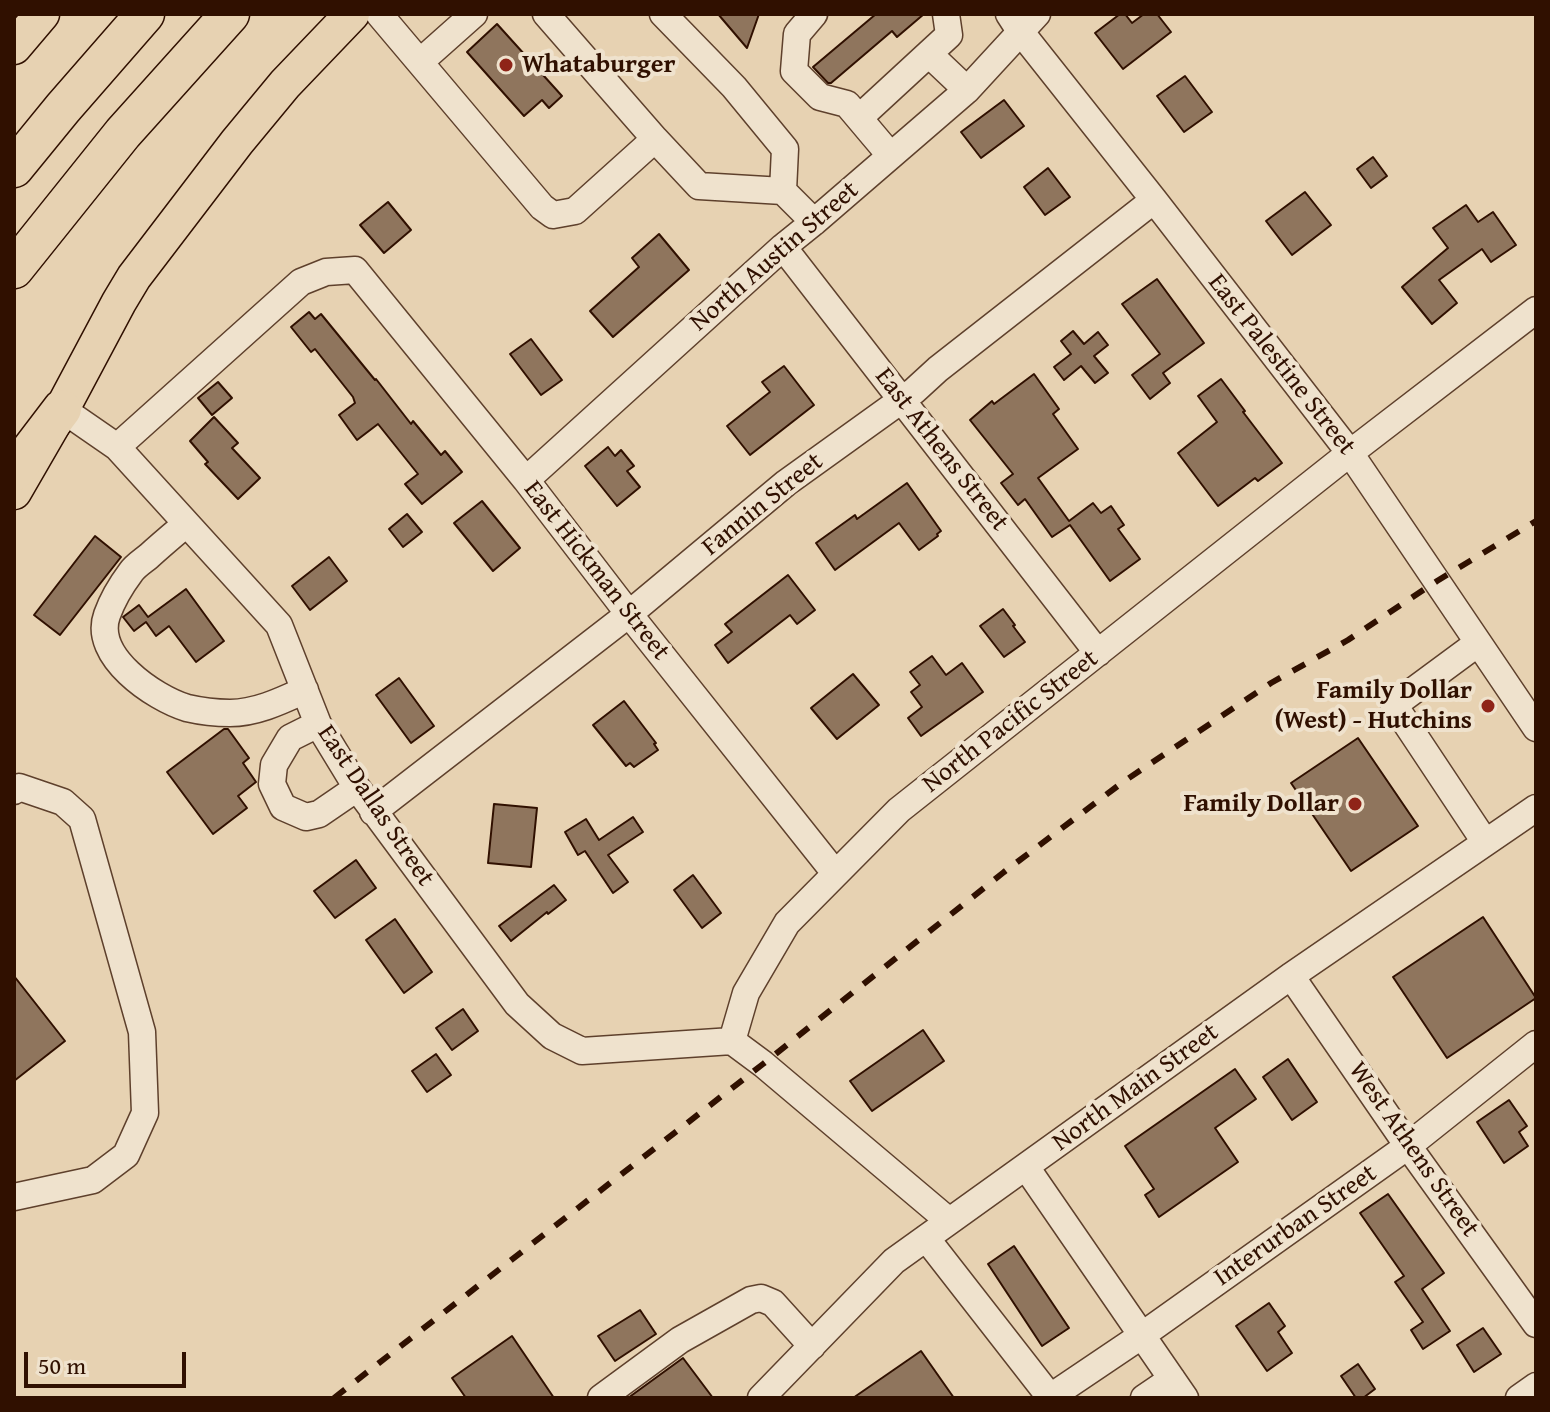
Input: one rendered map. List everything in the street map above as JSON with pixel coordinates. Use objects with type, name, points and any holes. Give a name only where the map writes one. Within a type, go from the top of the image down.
[{"type":"highway","points":[[14,168],[145,14]]},
{"type":"highway","points":[[14,269],[114,143],[230,14]]},
{"type":"highway","points":[[14,472],[62,409]]},
{"type":"main road","points":[[14,47],[42,14]]},
{"type":"main road","points":[[14,492],[134,277],[275,96],[352,14]]},
{"type":"street","points":[[379,14],[542,207],[553,215],[575,211],[655,139]]},
{"type":"street","points":[[420,62],[474,14]]},
{"type":"street","points":[[546,14],[699,186],[783,191],[814,222]]},
{"type":"street","points":[[663,14],[734,87],[785,149],[783,191]]},
{"type":"street","points":[[814,14],[797,34],[794,71],[820,97],[847,104],[890,155]]},
{"type":"street","points":[[859,118],[949,35],[946,14]]},
{"type":"street","name":"North Austin Street","points":[[526,480],[783,247],[967,90],[1022,20]]},
{"type":"street","name":"East Palestine Street","points":[[1022,20],[1154,200],[1350,453],[1536,728]]},
{"type":"street","points":[[929,54],[967,90]]},
{"type":"street","name":"Fannin Street","points":[[373,812],[629,614],[786,483],[902,399],[1154,200]]},
{"type":"street","name":"East Athens Street","points":[[783,247],[1098,653]]},
{"type":"street","name":"East Hickman Street","points":[[117,447],[301,282],[326,272],[355,270],[526,480],[835,873]]},
{"type":"street","name":"North Pacific Street","points":[[732,1041],[746,993],[787,923],[899,810],[1536,310]]},
{"type":"street","name":"East Dallas Street","points":[[62,409],[117,447],[279,625],[318,724],[357,788],[517,1004],[552,1036],[582,1051],[732,1041]]},
{"type":"street","points":[[186,524],[131,571],[106,616],[104,633],[111,653],[157,695],[188,708],[231,713],[251,711],[305,690]]},
{"type":"street","points":[[1478,643],[1394,705],[1485,842]]},
{"type":"street","points":[[318,724],[290,738],[274,765],[272,784],[283,807],[306,817],[319,814],[357,788]]},
{"type":"street","points":[[14,791],[19,787],[63,802],[82,819],[142,1032],[145,1113],[126,1155],[93,1180],[14,1197]]},
{"type":"street","name":"North Main Street","points":[[764,1397],[894,1261],[1291,976],[1536,808]]},
{"type":"street","name":"West Athens Street","points":[[1291,976],[1536,1324]]},
{"type":"street","points":[[732,1041],[949,1221]]},
{"type":"street","name":"Interurban Street","points":[[1049,1398],[1408,1146],[1536,1044]]},
{"type":"street","points":[[1026,1167],[1179,1388],[1144,1398]]},
{"type":"street","points":[[926,1238],[1049,1398]]},
{"type":"street","points":[[601,1398],[680,1340],[751,1300],[761,1298],[773,1303],[812,1346]]},
{"type":"street","points":[[1519,1398],[1536,1386]]},
{"type":"building","points":[[718,14],[759,14],[747,48]]},
{"type":"building","points":[[876,14],[924,14],[897,37],[892,31],[828,83],[813,67]]},
{"type":"building","points":[[1120,14],[1125,14],[1132,23],[1144,14],[1157,14],[1171,32],[1123,69],[1095,33]]},
{"type":"building","name":"Whataburger","points":[[497,24],[562,96],[549,108],[542,100],[524,116],[467,52]]},
{"type":"building","points":[[1185,76],[1212,112],[1184,132],[1157,96]]},
{"type":"building","points":[[1004,100],[1024,126],[981,158],[961,132]]},
{"type":"building","points":[[1373,157],[1387,176],[1371,188],[1357,169]]},
{"type":"building","points":[[1048,168],[1070,197],[1045,215],[1024,187]]},
{"type":"building","points":[[1305,192],[1331,225],[1292,255],[1266,221]]},
{"type":"building","points":[[388,202],[411,230],[384,253],[360,225]]},
{"type":"building","points":[[1466,205],[1478,222],[1493,212],[1516,245],[1491,262],[1482,249],[1439,280],[1457,303],[1432,324],[1402,287],[1448,248],[1433,228]]},
{"type":"building","points":[[659,234],[689,270],[613,337],[590,311],[639,267],[632,258]]},
{"type":"building","points":[[1157,279],[1204,343],[1163,373],[1170,383],[1150,399],[1132,375],[1160,354],[1122,304]]},
{"type":"building","points":[[309,312],[315,319],[321,314],[411,424],[413,421],[441,455],[445,451],[462,472],[422,504],[405,484],[418,474],[378,424],[357,440],[339,415],[355,403],[353,397],[315,349],[311,352],[291,327]]},
{"type":"building","points":[[1073,331],[1084,344],[1098,332],[1108,345],[1094,356],[1108,373],[1095,383],[1081,366],[1064,380],[1054,367],[1071,354],[1061,341]]},
{"type":"building","points":[[531,339],[562,380],[541,395],[510,354]]},
{"type":"building","points":[[784,366],[814,405],[750,455],[727,426],[770,392],[762,382]]},
{"type":"building","points":[[1034,374],[1059,409],[1053,414],[1078,449],[1038,478],[1069,521],[1093,503],[1101,513],[1111,506],[1124,525],[1118,529],[1140,559],[1110,581],[1070,525],[1052,537],[1025,499],[1018,505],[1001,483],[1013,474],[970,420],[992,401],[994,404]]},
{"type":"building","points":[[1221,379],[1282,463],[1258,481],[1255,478],[1218,506],[1178,453],[1217,422],[1198,396]]},
{"type":"building","points":[[218,382],[232,398],[212,415],[198,398]]},
{"type":"building","points":[[214,417],[238,443],[232,448],[260,478],[238,499],[205,464],[208,462],[190,441]]},
{"type":"building","points":[[608,447],[615,456],[621,450],[634,466],[627,471],[640,487],[617,506],[585,466]]},
{"type":"building","points":[[907,483],[941,531],[938,536],[919,550],[899,523],[835,570],[816,543],[855,515],[857,519]]},
{"type":"building","points":[[482,501],[520,548],[493,571],[454,523]]},
{"type":"building","points":[[407,514],[422,532],[403,547],[389,529]]},
{"type":"building","points":[[95,536],[121,557],[60,635],[34,615]]},
{"type":"building","points":[[329,557],[347,581],[310,610],[292,586]]},
{"type":"building","points":[[788,575],[815,610],[797,624],[790,615],[728,663],[715,645],[732,632],[725,624]]},
{"type":"building","points":[[186,589],[224,641],[196,662],[169,626],[156,636],[146,622],[134,631],[123,617],[139,605],[148,617]]},
{"type":"building","points":[[1003,609],[1025,642],[1004,657],[980,626]]},
{"type":"building","points":[[932,656],[946,675],[962,663],[983,692],[921,736],[908,718],[922,707],[911,692],[920,685],[910,672]]},
{"type":"building","points":[[853,674],[879,705],[837,739],[811,708]]},
{"type":"building","points":[[399,678],[434,726],[411,743],[376,695]]},
{"type":"building","points":[[624,701],[658,750],[634,767],[630,763],[626,766],[593,725]]},
{"type":"building","points":[[228,729],[249,758],[243,763],[256,782],[238,796],[247,808],[213,834],[167,772]]},
{"type":"building","name":"Family Dollar","points":[[1358,738],[1418,826],[1351,871],[1291,783]]},
{"type":"building","points":[[494,804],[537,808],[531,867],[488,863]]},
{"type":"building","points":[[633,817],[643,832],[608,855],[628,882],[613,893],[585,851],[578,855],[565,832],[586,819],[599,840]]},
{"type":"building","points":[[356,860],[376,888],[335,918],[314,891]]},
{"type":"building","points":[[693,875],[721,913],[702,928],[674,890]]},
{"type":"building","points":[[554,885],[566,900],[511,941],[499,926]]},
{"type":"building","points":[[1483,917],[1536,998],[1447,1058],[1393,977]]},
{"type":"building","points":[[395,919],[432,972],[404,993],[366,940]]},
{"type":"building","points":[[14,976],[65,1041],[14,1081]]},
{"type":"building","points":[[463,1009],[478,1031],[452,1050],[436,1028]]},
{"type":"building","points":[[923,1030],[944,1061],[872,1111],[850,1081]]},
{"type":"building","points":[[436,1054],[451,1075],[427,1092],[412,1071]]},
{"type":"building","points":[[1288,1059],[1317,1102],[1292,1120],[1263,1077]]},
{"type":"building","points":[[1235,1069],[1256,1099],[1215,1128],[1238,1162],[1159,1217],[1145,1195],[1154,1189],[1125,1146]]},
{"type":"building","points":[[1509,1100],[1527,1126],[1519,1132],[1528,1146],[1504,1163],[1477,1122]]},
{"type":"building","points":[[1388,1194],[1444,1273],[1422,1289],[1450,1331],[1423,1349],[1411,1330],[1423,1322],[1395,1282],[1404,1276],[1360,1213]]},
{"type":"building","points":[[1014,1246],[1069,1328],[1042,1346],[988,1264]]},
{"type":"building","points":[[1269,1303],[1285,1326],[1278,1332],[1292,1353],[1267,1371],[1236,1326]]},
{"type":"building","points":[[640,1310],[656,1334],[615,1361],[598,1336]]},
{"type":"building","points":[[1483,1328],[1501,1354],[1474,1372],[1457,1345]]},
{"type":"building","points":[[512,1336],[554,1398],[466,1398],[452,1378]]},
{"type":"building","points":[[921,1351],[954,1398],[853,1398]]},
{"type":"building","points":[[683,1358],[713,1398],[628,1398]]},
{"type":"building","points":[[1358,1364],[1375,1389],[1363,1398],[1356,1398],[1341,1376]]},
{"type":"railway","points":[[334,1398],[1123,782],[1271,683],[1348,640],[1536,521]]},
{"type":"place","name":"Whataburger","points":[[506,65]]},
{"type":"place","name":"Family Dollar (West) - Hutchins","points":[[1488,706]]},
{"type":"place","name":"Family Dollar","points":[[1355,804]]}]
